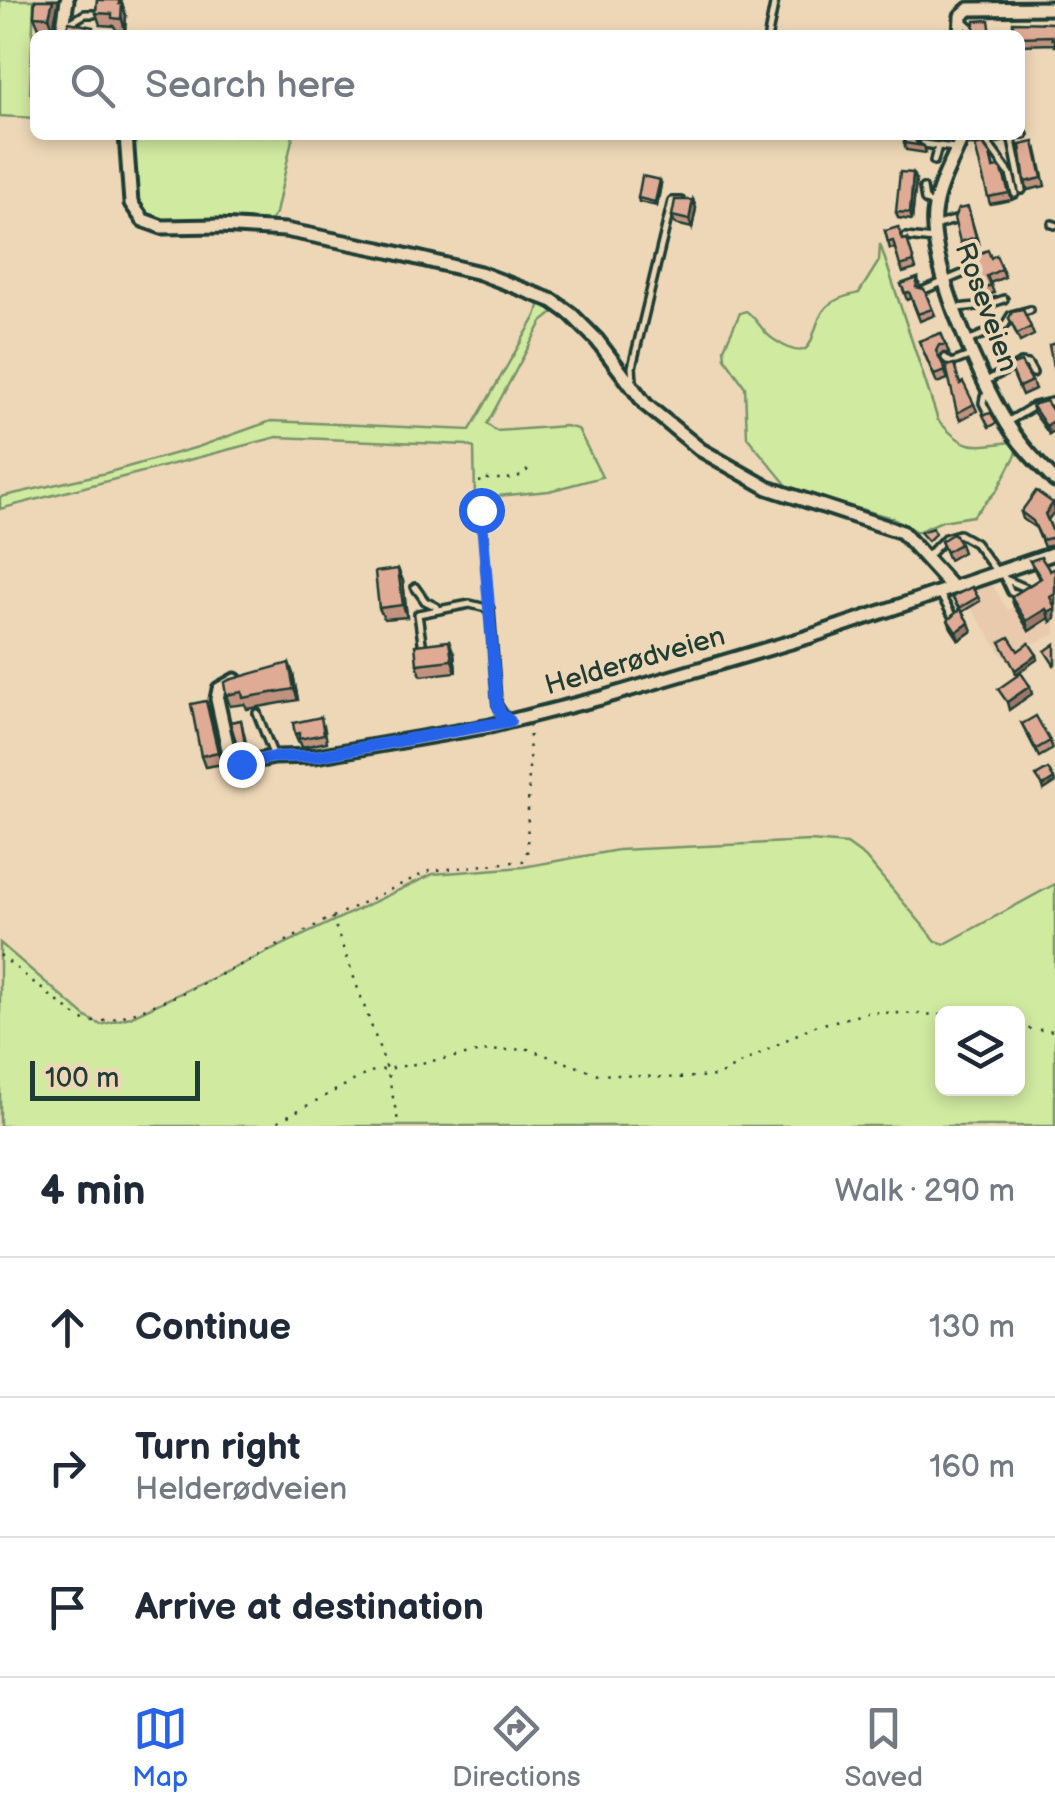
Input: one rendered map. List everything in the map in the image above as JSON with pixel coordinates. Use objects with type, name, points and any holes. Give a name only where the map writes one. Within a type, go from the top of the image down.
[{"type":"street","points":[[62,30],[67,0]]},
{"type":"street","points":[[960,30],[964,11],[974,8],[1055,8]]},
{"type":"street","points":[[126,140],[131,203],[136,214],[152,225],[285,230],[380,248],[480,273],[552,301],[597,340],[633,390],[678,434],[768,488],[807,504],[902,532],[952,587]]},
{"type":"street","name":"Roseveien","points":[[960,141],[935,206],[934,240],[946,283],[1007,423],[1055,480]]},
{"type":"street","name":"Helderødveien","points":[[245,677],[220,689],[217,699],[228,754],[241,764],[274,757],[316,756],[530,716],[808,637],[952,587],[1002,576],[1055,554]]},
{"type":"lane","points":[[769,30],[775,0]]},
{"type":"lane","points":[[65,30],[85,14],[94,14]]},
{"type":"lane","points":[[960,20],[971,30]]},
{"type":"lane","points":[[984,144],[998,140]]},
{"type":"lane","points":[[923,144],[984,144],[1010,174],[1019,192],[1012,140]]},
{"type":"lane","points":[[934,161],[938,146]]},
{"type":"lane","points":[[923,188],[925,200],[935,206]]},
{"type":"lane","points":[[633,390],[632,367],[672,201],[694,202]]},
{"type":"lane","points":[[934,225],[955,220]]},
{"type":"lane","points":[[906,237],[934,240]]},
{"type":"lane","points":[[924,290],[962,274]]},
{"type":"lane","points":[[954,308],[1004,299]]},
{"type":"lane","points":[[968,341],[1005,325],[1011,315],[1030,310]]},
{"type":"lane","points":[[945,358],[951,363],[974,354]]},
{"type":"lane","points":[[988,413],[982,402],[989,387],[1020,363],[1028,364],[1034,373]]},
{"type":"lane","points":[[1007,423],[1034,406],[1055,401]]},
{"type":"lane","points":[[927,557],[945,538],[960,534],[974,542],[1002,576]]},
{"type":"lane","points":[[415,587],[425,601],[439,609]]},
{"type":"lane","points":[[939,592],[954,620]]},
{"type":"lane","points":[[423,651],[418,614],[470,604],[490,609],[497,704],[510,721]]},
{"type":"lane","points":[[257,713],[274,757]]},
{"type":"path","points":[[490,609],[480,479],[507,480],[524,475],[532,463]]},
{"type":"path","points":[[0,955],[82,1021],[102,1021],[187,990],[429,872],[523,862],[527,852],[530,716]]},
{"type":"path","points":[[332,918],[387,1068],[399,1126]]},
{"type":"path","points":[[269,1126],[370,1072],[488,1051],[528,1049],[598,1074],[717,1076],[811,1027],[871,1012],[935,1015]]},
{"type":"path","points":[[1025,1029],[1055,1031]]},
{"type":"shaded area","points":[[990,582],[1008,610],[1044,589],[1055,605],[1055,634],[1004,657],[963,596],[963,590]]},
{"type":"green space","points":[[0,0],[34,0],[30,118],[0,116]]},
{"type":"green space","points":[[129,140],[292,140],[276,213],[271,220],[261,223],[153,220],[139,202]]},
{"type":"green space","points":[[880,244],[938,420],[962,441],[978,445],[1011,442],[1017,453],[997,490],[973,516],[942,521],[917,532],[892,518],[790,489],[747,437],[745,387],[725,358],[724,348],[740,313],[746,311],[773,339],[787,348],[805,349],[827,306],[859,293],[879,261]]},
{"type":"green space","points":[[535,300],[557,310],[542,322],[487,424],[496,431],[565,426],[578,429],[602,477],[549,491],[475,498],[474,448],[467,445],[277,437],[0,509],[0,497],[106,473],[271,421],[470,430],[536,316],[539,306]]},
{"type":"green space","points":[[810,841],[847,844],[865,857],[936,941],[945,944],[1055,884],[1055,1126],[0,1126],[0,943],[86,1017],[101,1025],[130,1017],[433,874],[523,867],[618,850]]},
{"type":"building","points":[[35,0],[53,0],[49,17],[34,16]]},
{"type":"building","points":[[97,0],[119,0],[121,19],[96,13]]},
{"type":"building","points":[[989,20],[990,30],[974,30],[975,21]]},
{"type":"building","points":[[69,22],[93,27],[92,30],[67,30]]},
{"type":"building","points":[[1013,22],[1055,23],[1055,39],[1025,37],[1025,30],[1013,30]]},
{"type":"building","points":[[1034,142],[1042,178],[1025,182],[1020,145]]},
{"type":"building","points":[[983,144],[993,168],[1002,170],[1009,193],[988,197],[975,146]]},
{"type":"building","points":[[900,172],[913,173],[910,213],[896,212]]},
{"type":"building","points":[[642,176],[660,180],[655,202],[638,198]]},
{"type":"building","points":[[675,200],[693,200],[689,220],[672,216]]},
{"type":"building","points":[[968,207],[976,237],[960,242],[954,218],[958,209]]},
{"type":"building","points":[[898,227],[903,240],[907,239],[914,262],[900,266],[893,241],[888,242],[885,231]]},
{"type":"building","points":[[988,250],[991,258],[996,255],[1002,269],[987,276],[991,285],[982,289],[978,280],[974,282],[965,259]]},
{"type":"building","points":[[918,278],[916,287],[924,289],[932,309],[918,314],[909,292],[905,293],[901,284]]},
{"type":"building","points":[[1023,310],[1031,327],[1017,334],[1009,318],[1012,312]]},
{"type":"building","points":[[941,333],[946,345],[939,345],[936,351],[946,371],[934,375],[919,341]]},
{"type":"building","points":[[1055,343],[1055,371],[1054,371],[1049,345]]},
{"type":"building","points":[[1021,362],[1032,381],[1019,387],[1010,366]]},
{"type":"building","points":[[954,364],[960,384],[963,382],[974,404],[957,413],[946,366]]},
{"type":"building","points":[[1046,401],[1055,420],[1046,426],[1032,405]]},
{"type":"building","points":[[991,413],[997,423],[989,427],[983,415]]},
{"type":"building","points":[[1036,491],[1053,503],[1045,514],[1055,537],[1042,540],[1033,521],[1021,512]]},
{"type":"building","points":[[933,528],[935,534],[928,541],[920,532]]},
{"type":"building","points":[[954,533],[960,544],[946,552],[941,541]]},
{"type":"building","points":[[1041,557],[1050,571],[1055,568],[1055,594],[1050,597],[1055,608],[1026,621],[1011,597],[1041,578],[1030,561]]},
{"type":"building","points":[[398,569],[403,605],[379,608],[375,572]]},
{"type":"building","points":[[972,587],[978,597],[959,608],[952,597]]},
{"type":"building","points":[[960,609],[969,623],[956,632],[948,620]]},
{"type":"building","points":[[1009,637],[1018,651],[1029,643],[1037,655],[1015,670],[1000,642]]},
{"type":"building","points":[[449,641],[452,660],[417,664],[415,645]]},
{"type":"building","points":[[1055,644],[1055,664],[1054,665],[1045,651]]},
{"type":"building","points":[[289,663],[294,689],[243,698],[242,692],[226,695],[224,683],[229,680]]},
{"type":"building","points":[[1021,673],[1030,686],[1007,702],[998,689]]},
{"type":"building","points":[[206,701],[218,752],[201,756],[191,704]]},
{"type":"building","points":[[1036,716],[1050,741],[1036,749],[1022,724]]},
{"type":"building","points":[[321,717],[324,734],[299,739],[293,723]]},
{"type":"building","points":[[241,720],[245,744],[237,745],[230,722]]},
{"type":"building","points":[[1048,769],[1054,779],[1043,786],[1036,776]]},
{"type":"route","points":[[241,764],[274,757],[316,756],[510,721],[497,704],[481,510]]}]
